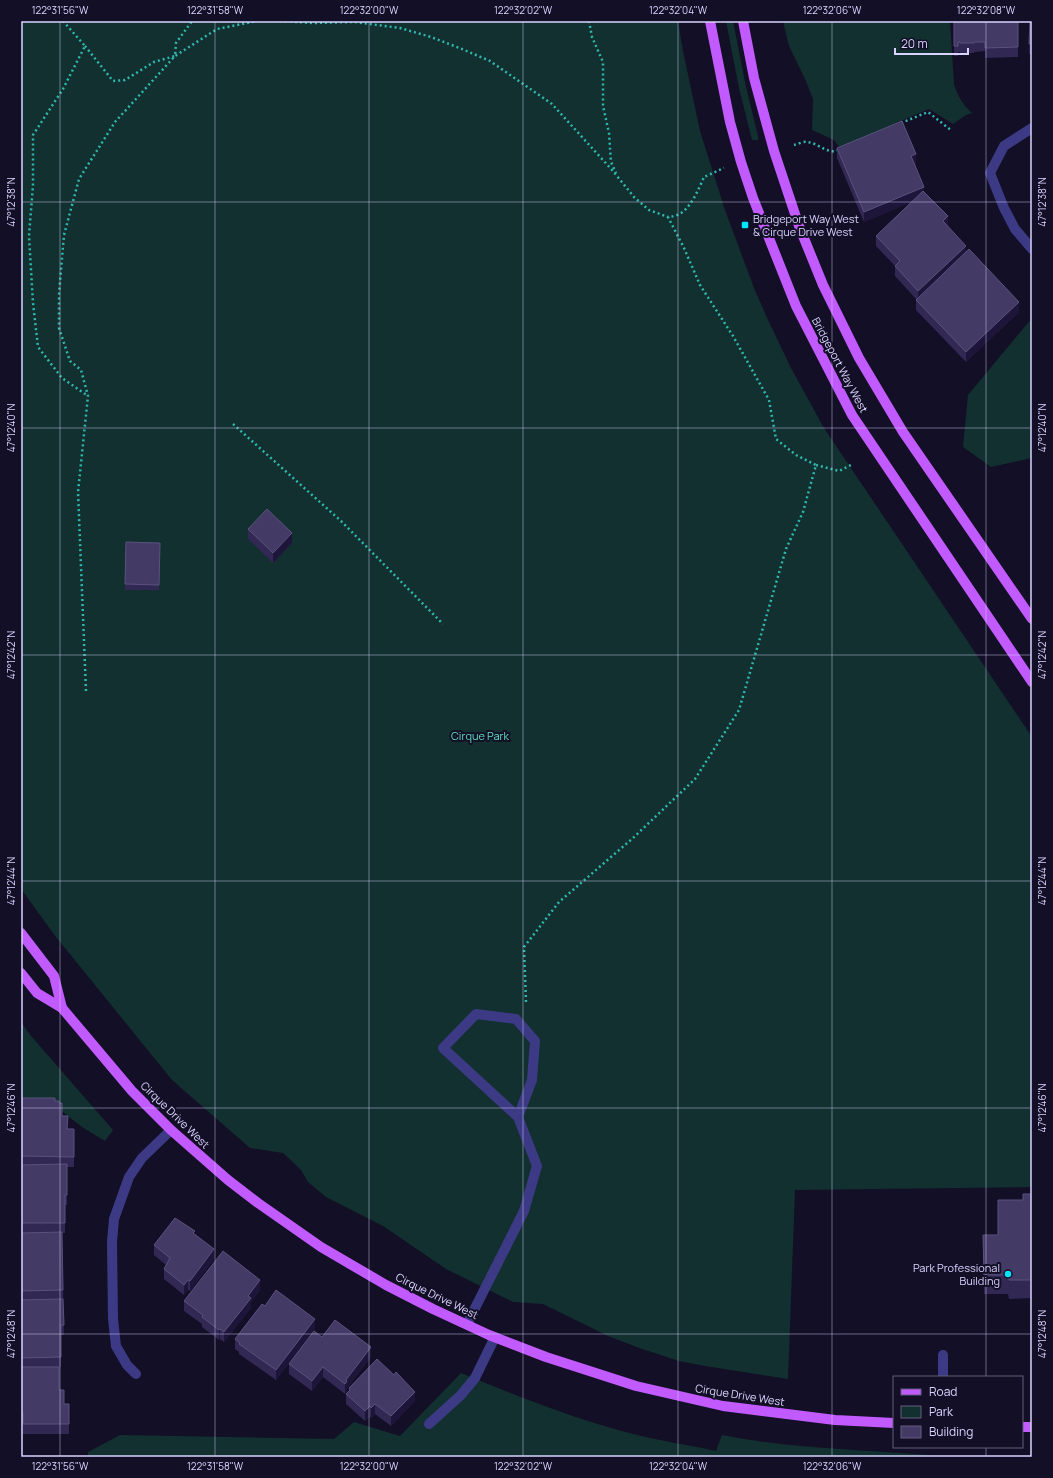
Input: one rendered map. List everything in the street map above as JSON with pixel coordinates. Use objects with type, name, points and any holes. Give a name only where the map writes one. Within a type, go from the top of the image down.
[{"type":"main road","name":"Bridgeport Way West","points":[[710,21],[728,114],[741,162],[753,198],[796,306],[852,415],[1032,682]]},
{"type":"main road","name":"Bridgeport Way West","points":[[743,21],[754,78],[774,151],[799,226],[823,286],[859,358],[902,432],[1032,619]]},
{"type":"main road","name":"Cirque Drive West","points":[[21,933],[54,976],[62,1008]]},
{"type":"main road","name":"Cirque Drive West","points":[[21,973],[36,993],[62,1008],[132,1091],[171,1130],[228,1180],[321,1247],[386,1285],[433,1309],[494,1337],[546,1358],[636,1386],[723,1406],[828,1419],[893,1423]]},
{"type":"street","points":[[1032,128],[1004,146],[990,173],[1004,208],[1015,229],[1032,249]]},
{"type":"street","points":[[467,1324],[524,1211],[537,1166],[518,1117],[443,1048],[476,1014],[516,1019],[535,1041],[532,1080],[518,1117]]},
{"type":"street","points":[[136,1374],[127,1365],[116,1346],[112,1288],[112,1242],[114,1219],[129,1177],[142,1158],[171,1130]]},
{"type":"street","points":[[429,1424],[461,1395],[475,1378],[494,1337]]},
{"type":"street","points":[[943,1355],[943,1376]]},
{"type":"path","points":[[63,21],[113,81],[125,80],[154,62],[175,56]]},
{"type":"path","points":[[175,56],[176,43],[192,21]]},
{"type":"path","points":[[86,691],[78,492],[88,396],[81,370],[70,361],[59,328],[59,294],[64,235],[79,179],[115,122],[175,56],[217,29],[257,21]]},
{"type":"path","points":[[280,21],[355,22],[400,28],[456,46],[490,61],[552,104],[634,197],[649,210],[668,217],[678,215],[687,208],[704,177],[725,168]]},
{"type":"path","points":[[589,21],[592,37],[603,62],[603,106],[609,133],[612,162],[616,175]]},
{"type":"path","points":[[85,46],[63,89],[33,135],[33,185],[29,236],[33,303],[38,347],[62,378],[88,396]]},
{"type":"path","points":[[900,124],[928,112],[952,131]]},
{"type":"path","points":[[794,145],[807,142],[832,151],[844,147]]},
{"type":"path","points":[[668,217],[684,248],[700,285],[733,336],[769,400],[776,439],[796,455],[816,465],[839,471],[853,464]]},
{"type":"path","points":[[233,424],[341,522],[443,624]]},
{"type":"path","points":[[526,1002],[524,947],[559,902],[633,838],[695,779],[739,710],[786,549],[803,512],[816,465]]},
{"type":"green space","name":"Cirque Park","points":[[21,21],[678,21],[700,131],[725,210],[754,288],[791,368],[824,428],[1032,737],[1032,1187],[795,1190],[788,1379],[679,1361],[608,1336],[543,1304],[513,1302],[446,1269],[383,1226],[326,1197],[308,1182],[301,1170],[283,1153],[250,1148],[172,1080],[56,937],[21,889]]},
{"type":"green space","points":[[726,21],[733,21],[758,140],[752,140],[739,88]]},
{"type":"green space","points":[[783,21],[950,21],[954,84],[961,100],[972,113],[966,115],[953,124],[929,109],[839,147],[834,140],[812,130],[813,99],[789,46]]},
{"type":"green space","points":[[1032,318],[1032,458],[991,467],[963,447],[968,395]]},
{"type":"green space","points":[[21,1022],[31,1036],[113,1130],[105,1141],[82,1127],[50,1102],[21,1101]]},
{"type":"green space","points":[[461,1373],[567,1414],[611,1428],[716,1451],[722,1435],[808,1447],[952,1457],[88,1457],[88,1452],[120,1435],[334,1439],[354,1422],[400,1436]]},
{"type":"building","points":[[954,21],[1018,21],[1018,47],[985,48],[985,42],[958,42],[958,46],[954,46]]},
{"type":"building","points":[[1030,21],[1032,21],[1032,44],[1029,44]]},
{"type":"building","points":[[902,121],[916,154],[911,156],[924,187],[864,212],[837,148]]},
{"type":"building","points":[[923,191],[948,216],[943,221],[966,246],[918,291],[895,266],[900,261],[876,236]]},
{"type":"building","points":[[969,249],[1019,302],[966,352],[916,300]]},
{"type":"building","points":[[267,509],[292,533],[273,553],[248,529]]},
{"type":"building","points":[[126,542],[160,543],[159,585],[125,584]]},
{"type":"building","points":[[22,1098],[55,1098],[55,1101],[62,1103],[62,1116],[68,1116],[67,1129],[74,1129],[74,1157],[21,1156]]},
{"type":"building","points":[[67,1164],[65,1223],[21,1223],[21,1165]]},
{"type":"building","name":"Park Professional Building","points":[[1023,1194],[1032,1194],[1032,1280],[1009,1280],[1008,1275],[984,1275],[983,1235],[998,1235],[998,1200],[1023,1200]]},
{"type":"building","points":[[175,1218],[195,1231],[193,1233],[214,1249],[190,1281],[188,1280],[184,1285],[164,1269],[170,1258],[154,1245]]},
{"type":"building","points":[[62,1232],[63,1290],[21,1291],[21,1233]]},
{"type":"building","points":[[223,1251],[260,1280],[248,1296],[251,1298],[224,1332],[202,1317],[203,1315],[184,1301]]},
{"type":"building","points":[[276,1290],[315,1319],[276,1370],[239,1344],[240,1343],[235,1339],[262,1304],[265,1306]]},
{"type":"building","points":[[63,1299],[64,1325],[61,1325],[61,1357],[21,1358],[21,1300]]},
{"type":"building","points":[[335,1320],[371,1347],[346,1380],[347,1381],[345,1384],[323,1367],[312,1381],[289,1364],[314,1331],[322,1337]]},
{"type":"building","points":[[377,1359],[394,1375],[396,1372],[415,1392],[391,1416],[375,1404],[371,1408],[370,1406],[365,1411],[346,1394],[350,1390],[349,1388]]},
{"type":"building","points":[[21,1367],[59,1367],[59,1390],[64,1390],[64,1404],[69,1404],[69,1424],[23,1424],[23,1412],[21,1412]]},
{"type":"place","name":"Bridgeport Way West & Cirque Drive West","points":[[745,225]]},
{"type":"place","name":"Park Professional Building","points":[[1008,1274]]}]
